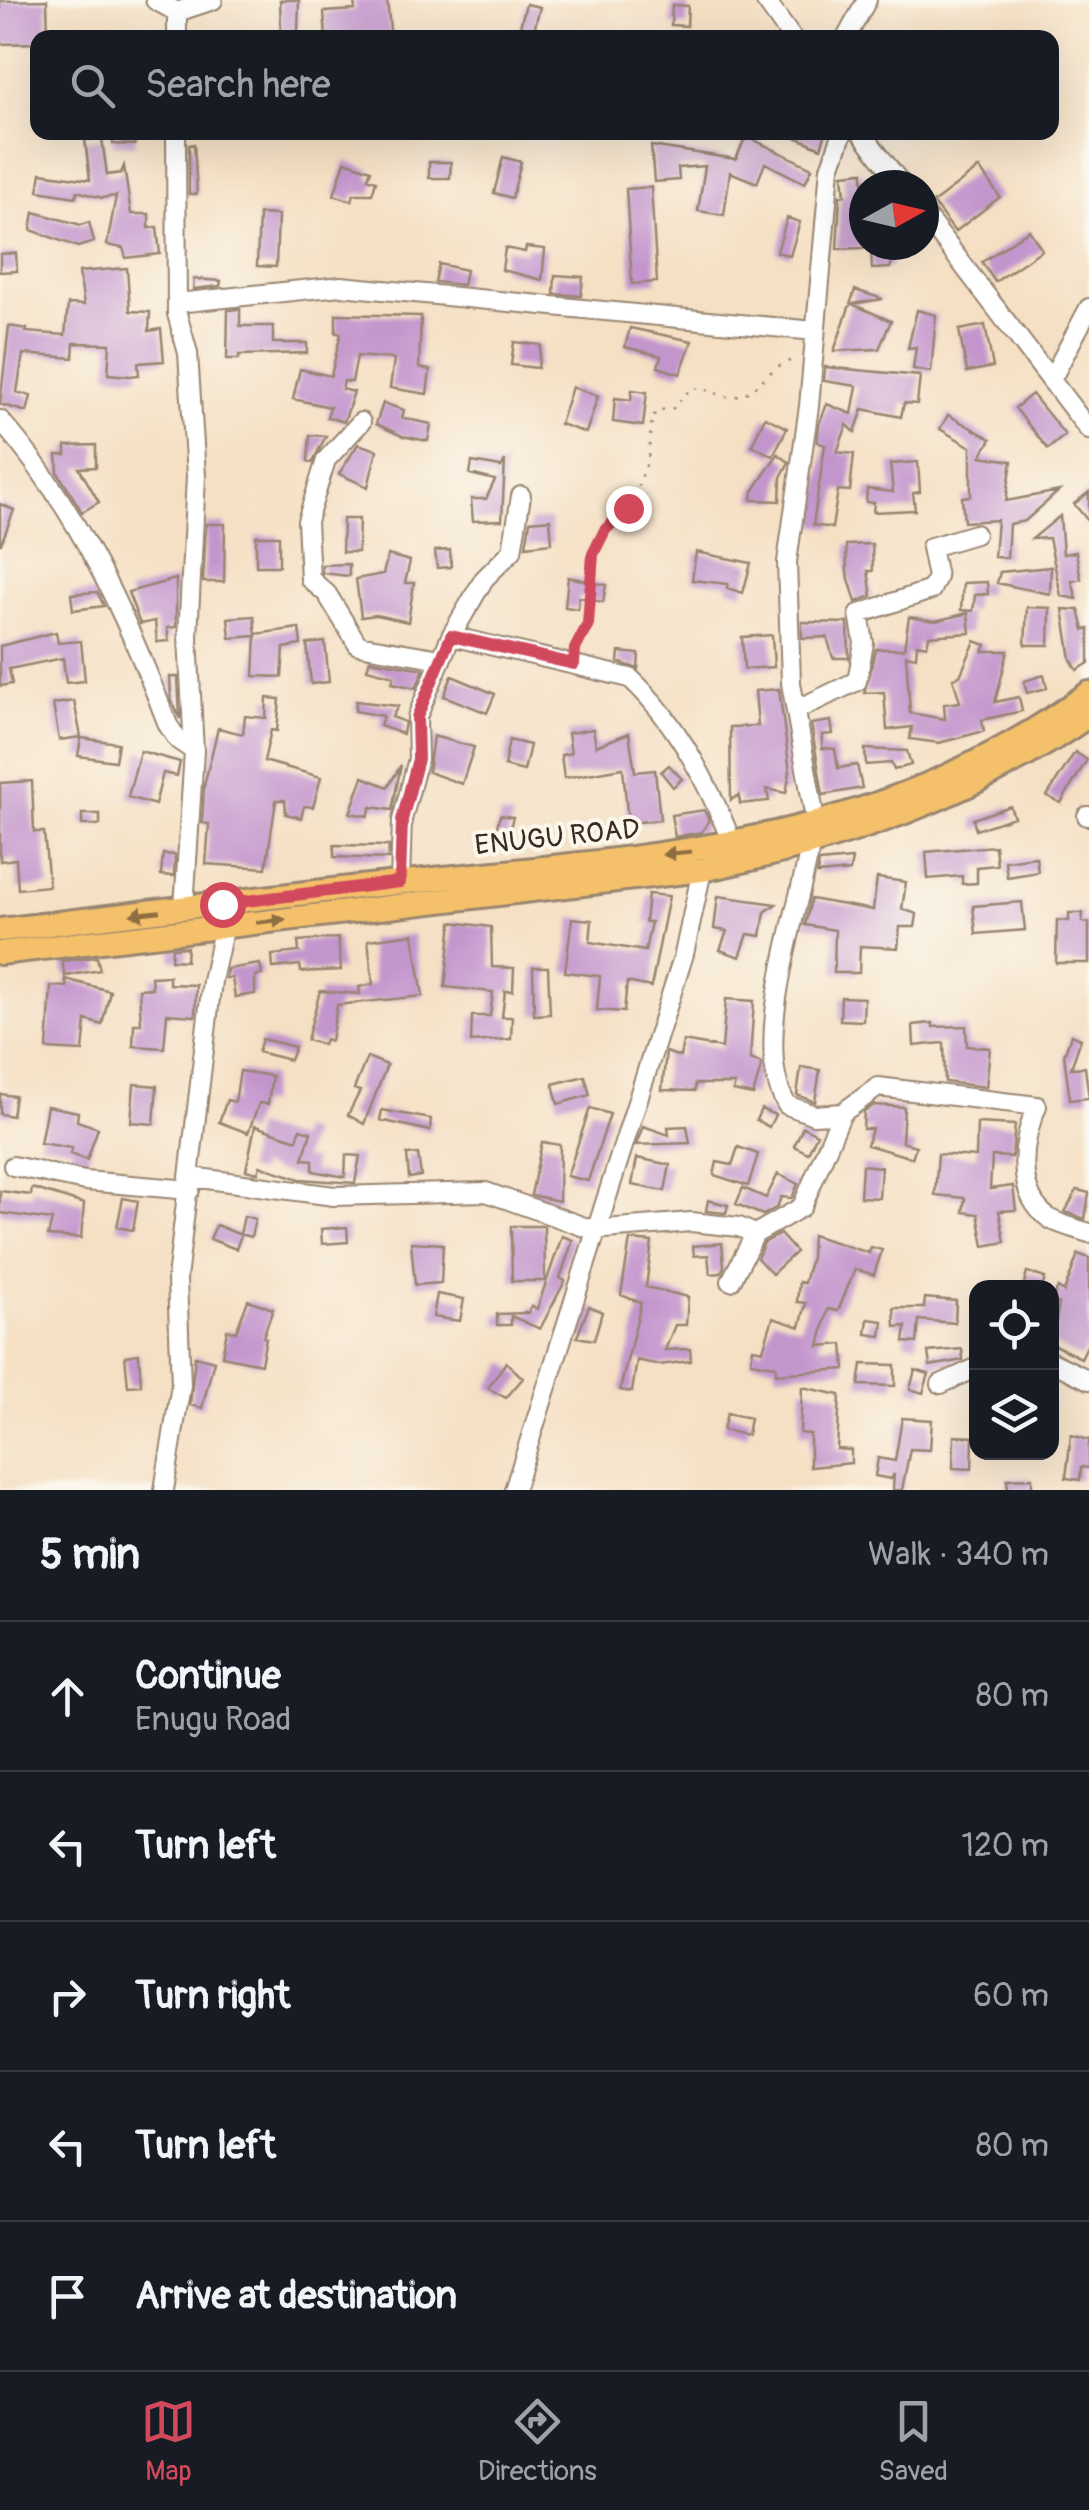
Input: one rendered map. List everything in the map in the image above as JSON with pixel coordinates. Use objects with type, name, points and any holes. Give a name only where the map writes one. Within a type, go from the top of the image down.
[{"type":"main road","name":"ENUGU ROAD","points":[[0,930],[813,836],[954,772],[1052,720],[1089,693]]},
{"type":"main road","points":[[0,954],[702,870],[963,788],[1089,715]]},
{"type":"street","points":[[155,0],[177,12],[213,0]]},
{"type":"street","points":[[764,0],[786,30]]},
{"type":"street","points":[[850,30],[867,0]]},
{"type":"street","points":[[177,12],[177,30]]},
{"type":"street","points":[[176,140],[177,303],[188,353],[196,476],[188,637],[194,751],[184,908]]},
{"type":"street","points":[[839,140],[830,168],[813,357],[788,562],[796,710],[813,836],[784,966],[774,1032],[776,1076],[786,1105],[814,1115],[842,1113]]},
{"type":"street","points":[[867,140],[890,170]]},
{"type":"street","points":[[939,234],[1089,430]]},
{"type":"street","points":[[177,303],[342,286],[815,331]]},
{"type":"street","points":[[1050,380],[1089,308]]},
{"type":"street","points":[[0,420],[62,504],[113,594],[168,725],[178,740],[194,751]]},
{"type":"street","points":[[362,422],[326,460],[307,521],[310,579],[326,594],[358,644],[442,659]]},
{"type":"street","points":[[400,882],[402,820],[418,759],[417,717],[451,636],[484,579],[512,551],[521,496]]},
{"type":"street","points":[[796,710],[857,681],[864,643],[859,614],[931,590],[937,577],[931,547],[975,534]]},
{"type":"street","points":[[451,636],[630,678],[652,699],[712,791],[733,845]]},
{"type":"street","points":[[514,1490],[593,1230],[684,954],[702,870]]},
{"type":"street","points":[[164,1490],[181,1384],[177,1279],[212,980],[224,926]]},
{"type":"street","points":[[731,1282],[755,1234],[802,1207],[842,1113],[878,1086],[1037,1106],[1028,1128],[1024,1182],[1035,1204],[1050,1219],[1089,1233]]},
{"type":"street","points":[[14,1166],[85,1181],[191,1183],[334,1196],[486,1192],[593,1230],[691,1222],[739,1227],[755,1234]]},
{"type":"street","points":[[1059,1365],[1089,1380]]},
{"type":"street","points":[[941,1384],[972,1370]]},
{"type":"path","points":[[574,664],[575,649],[588,624],[593,554],[605,530],[628,508],[636,494],[648,460],[652,417],[660,410],[672,409],[686,392],[696,389],[734,398],[761,385],[786,361],[813,357]]},
{"type":"building","points":[[47,0],[48,30],[30,30],[30,43],[0,44],[0,1]]},
{"type":"building","points":[[280,0],[299,0],[298,30],[281,30]]},
{"type":"building","points":[[354,0],[387,0],[390,30],[325,30],[324,12],[355,10]]},
{"type":"building","points":[[526,4],[540,7],[534,30],[519,30]]},
{"type":"building","points":[[672,5],[688,6],[687,26],[671,25]]},
{"type":"building","points":[[85,140],[102,140],[107,175],[121,173],[124,166],[131,214],[149,214],[149,228],[157,227],[160,254],[126,258],[123,248],[107,245],[116,196],[102,198],[77,191],[76,197],[38,191],[41,173],[90,180]]},
{"type":"building","points":[[113,140],[135,140],[135,145],[113,144]]},
{"type":"building","points":[[744,140],[754,140],[812,168],[805,183],[765,163],[757,183],[730,172],[724,215],[698,211],[705,166],[678,168],[679,180],[654,182],[651,146],[736,159]]},
{"type":"building","points":[[802,140],[824,140],[821,148]]},
{"type":"building","points":[[194,144],[197,194],[189,194],[189,145]]},
{"type":"building","points":[[503,157],[521,162],[512,198],[494,193]]},
{"type":"building","points":[[345,161],[371,170],[368,178],[376,181],[372,194],[354,194],[352,201],[334,195]]},
{"type":"building","points":[[429,162],[451,162],[450,178],[429,178]]},
{"type":"building","points":[[979,168],[1000,197],[955,232],[939,211],[939,198]]},
{"type":"building","points":[[849,173],[849,249],[837,249],[840,196],[845,195],[843,174]]},
{"type":"building","points":[[651,187],[657,282],[632,284],[626,189]]},
{"type":"building","points":[[34,212],[81,225],[89,222],[94,242],[78,247],[31,230]]},
{"type":"building","points":[[259,214],[278,215],[276,267],[257,266]]},
{"type":"building","points":[[787,218],[800,222],[790,256],[777,252]]},
{"type":"building","points":[[1029,230],[1042,250],[995,282],[982,262]]},
{"type":"building","points":[[526,247],[545,249],[542,280],[502,270],[505,248],[525,252]]},
{"type":"building","points":[[16,253],[17,271],[0,272],[0,254]]},
{"type":"building","points":[[872,260],[893,260],[890,268],[872,269]]},
{"type":"building","points":[[439,264],[466,270],[463,285],[435,282]]},
{"type":"building","points":[[127,268],[130,311],[150,312],[149,331],[161,329],[164,361],[138,363],[139,375],[130,376],[108,374],[110,344],[74,343],[73,358],[23,354],[17,392],[31,396],[27,412],[0,404],[9,326],[27,329],[26,332],[65,335],[68,304],[84,305],[79,272]]},
{"type":"building","points":[[555,275],[583,277],[581,296],[554,294]]},
{"type":"building","points":[[194,279],[221,281],[220,286],[193,289]]},
{"type":"building","points":[[855,290],[883,299],[852,304],[891,321],[879,349],[834,351]]},
{"type":"building","points":[[240,309],[240,326],[273,326],[273,343],[307,343],[307,353],[239,355],[239,359],[227,359],[228,310]]},
{"type":"building","points":[[917,310],[936,315],[931,372],[913,369],[916,347],[908,348]]},
{"type":"building","points":[[336,314],[421,316],[419,368],[430,370],[427,394],[390,388],[394,359],[357,356],[352,382],[344,381],[342,389],[354,392],[344,422],[327,417],[330,407],[293,399],[300,369],[331,376],[341,333],[336,333]]},
{"type":"building","points":[[985,325],[993,367],[967,372],[959,330]]},
{"type":"building","points":[[630,328],[692,341],[680,374],[658,367],[661,356],[625,347]]},
{"type":"building","points":[[514,342],[541,345],[538,368],[511,365]]},
{"type":"building","points":[[825,367],[920,376],[917,404],[904,403],[901,417],[863,409],[855,432],[847,425],[837,452],[854,454],[850,491],[838,490],[832,528],[813,525],[825,445],[817,442],[819,424],[827,404],[852,414],[857,386],[824,381]]},
{"type":"building","points":[[572,387],[598,396],[586,433],[560,424]]},
{"type":"building","points":[[632,390],[647,392],[643,426],[613,422],[615,398],[631,400]]},
{"type":"building","points":[[1032,394],[1065,435],[1048,449],[1015,408]]},
{"type":"building","points":[[383,403],[404,410],[402,418],[431,424],[428,441],[402,436],[376,424]]},
{"type":"building","points":[[948,415],[991,439],[981,456],[1012,461],[1006,501],[1059,491],[1025,521],[1009,524],[1007,558],[994,557],[997,520],[964,522],[962,497],[971,496],[971,447],[940,429]]},
{"type":"building","points":[[765,417],[787,428],[773,456],[752,445]]},
{"type":"building","points":[[310,435],[326,436],[312,463],[308,461]]},
{"type":"building","points":[[358,444],[377,450],[368,487],[339,474]]},
{"type":"building","points":[[96,445],[96,467],[79,468],[99,502],[82,512],[58,473],[57,455],[66,455],[66,446]]},
{"type":"building","points":[[778,454],[789,462],[781,477],[780,501],[752,500],[753,491]]},
{"type":"building","points":[[505,460],[502,520],[473,521],[471,499],[486,499],[495,480],[470,474],[472,462],[501,467]]},
{"type":"building","points":[[918,462],[920,492],[913,493],[915,510],[873,512],[874,503],[866,502],[867,489],[893,492],[890,464]]},
{"type":"building","points":[[1089,492],[1089,522],[1074,504]]},
{"type":"building","points":[[0,504],[14,510],[1,544],[0,544]]},
{"type":"building","points":[[1060,516],[1063,554],[1076,552],[1081,579],[1072,581],[1077,599],[1061,596],[1049,538],[1032,539]]},
{"type":"building","points":[[343,519],[359,519],[358,552],[342,552]]},
{"type":"building","points":[[550,519],[552,543],[526,546],[530,521]]},
{"type":"building","points":[[206,524],[225,524],[224,582],[203,582]]},
{"type":"building","points":[[256,536],[279,536],[279,566],[256,566]]},
{"type":"building","points":[[872,544],[873,571],[868,571],[872,596],[856,602],[847,572],[846,545]]},
{"type":"building","points":[[450,550],[451,567],[437,568],[435,551]]},
{"type":"building","points":[[696,552],[751,563],[743,593],[727,588],[728,584],[692,580]]},
{"type":"building","points":[[388,555],[410,561],[405,583],[414,583],[408,622],[376,615],[361,617],[356,579],[383,574]]},
{"type":"building","points":[[349,564],[349,576],[322,573],[322,565]]},
{"type":"building","points":[[1051,567],[1050,594],[997,583],[1000,572]]},
{"type":"building","points":[[568,577],[606,585],[603,602],[579,597],[578,609],[565,607]]},
{"type":"building","points":[[176,579],[176,627],[167,628],[169,641],[157,642],[155,621],[140,624],[128,592]]},
{"type":"building","points":[[987,582],[988,594],[975,595],[973,611],[961,610],[963,583]]},
{"type":"building","points":[[97,592],[104,606],[73,610],[71,594]]},
{"type":"building","points":[[1027,607],[1050,608],[1049,645],[1025,645]]},
{"type":"building","points":[[1063,609],[1079,610],[1084,630],[1089,629],[1089,663],[1077,670],[1071,659]]},
{"type":"building","points":[[968,613],[970,633],[929,636],[927,646],[917,644],[916,657],[906,655],[910,713],[945,719],[944,704],[960,702],[953,678],[960,676],[975,641],[986,645],[983,651],[1008,651],[995,702],[1019,697],[1022,711],[982,720],[984,731],[939,743],[910,739],[912,727],[887,730],[884,692],[864,693],[876,649],[904,649],[909,617],[935,621]]},
{"type":"building","points":[[254,616],[256,636],[230,638],[228,618]]},
{"type":"building","points":[[802,622],[848,623],[849,658],[833,658],[827,637],[802,638]]},
{"type":"building","points":[[299,628],[301,645],[284,648],[282,677],[254,676],[256,634]]},
{"type":"building","points":[[56,632],[58,643],[81,641],[85,681],[66,683],[63,658],[9,669],[12,684],[0,686],[0,646]]},
{"type":"building","points":[[772,635],[774,667],[744,669],[742,637]]},
{"type":"building","points":[[325,642],[329,682],[311,684],[307,644]]},
{"type":"building","points":[[619,652],[639,654],[638,669],[618,662]]},
{"type":"building","points":[[370,660],[424,669],[416,688],[392,683],[394,676],[367,669]]},
{"type":"building","points":[[1044,675],[1047,688],[1027,693],[1024,681]]},
{"type":"building","points":[[452,676],[495,694],[487,713],[444,696]]},
{"type":"building","points":[[170,677],[178,677],[180,719],[171,699]]},
{"type":"building","points":[[779,689],[790,772],[786,793],[767,789],[769,801],[740,804],[739,795],[731,800],[730,727],[758,726],[755,691]]},
{"type":"building","points":[[267,698],[280,699],[277,731],[271,730],[264,761],[321,777],[313,807],[304,806],[301,818],[286,814],[285,800],[276,800],[266,868],[206,864],[209,824],[202,823],[204,786],[218,728],[243,734],[245,716],[266,718]]},
{"type":"building","points":[[74,701],[81,737],[59,740],[53,704]]},
{"type":"building","points":[[356,701],[398,706],[392,717],[405,722],[403,734],[380,726],[383,716],[355,711]]},
{"type":"building","points":[[831,721],[833,734],[822,735],[822,748],[835,749],[838,768],[857,765],[862,788],[823,795],[811,724]]},
{"type":"building","points":[[593,729],[596,746],[629,733],[635,772],[655,770],[660,820],[628,823],[623,768],[564,778],[561,755],[571,753],[568,733]]},
{"type":"building","points":[[433,736],[474,747],[462,784],[428,772]]},
{"type":"building","points":[[81,738],[118,743],[115,761],[78,756]]},
{"type":"building","points":[[509,740],[530,745],[524,771],[504,766]]},
{"type":"building","points":[[865,749],[907,751],[911,765],[894,770],[891,763],[866,765]]},
{"type":"building","points":[[140,751],[180,762],[177,776],[163,773],[155,805],[128,797]]},
{"type":"building","points":[[1075,752],[1087,760],[1061,803],[1047,796]]},
{"type":"building","points":[[401,765],[392,810],[371,807],[368,816],[350,813],[363,777],[388,787]]},
{"type":"building","points":[[669,765],[682,779],[673,787],[661,772]]},
{"type":"building","points":[[32,781],[34,832],[44,832],[49,886],[18,889],[16,859],[0,861],[0,783]]},
{"type":"building","points":[[1010,806],[1014,817],[976,830],[973,819]]},
{"type":"building","points":[[704,810],[709,820],[702,832],[675,837],[671,815]]},
{"type":"building","points":[[82,814],[100,814],[100,825],[82,825]]},
{"type":"building","points":[[500,815],[513,817],[507,838],[495,834]]},
{"type":"building","points":[[334,845],[389,846],[388,859],[334,857]]},
{"type":"building","points":[[995,846],[997,865],[977,867],[977,883],[962,884],[962,876],[928,879],[926,852]]},
{"type":"building","points":[[163,854],[175,855],[174,876],[161,875]]},
{"type":"building","points":[[1036,857],[1038,872],[1007,877],[1005,861]]},
{"type":"building","points":[[852,859],[850,871],[817,874],[819,862]]},
{"type":"building","points":[[877,878],[906,882],[902,909],[917,914],[915,927],[900,927],[898,948],[860,946],[859,973],[834,973],[835,930],[805,925],[811,899],[873,910]]},
{"type":"building","points":[[648,894],[669,896],[651,987],[627,982],[624,1012],[597,1010],[600,976],[565,972],[572,918],[592,920],[590,942],[645,951],[651,922],[645,922]]},
{"type":"building","points":[[718,896],[776,904],[765,912],[761,936],[748,934],[740,957],[720,950],[727,931],[714,929]]},
{"type":"building","points":[[1022,902],[1025,930],[976,934],[973,906]]},
{"type":"building","points":[[1069,913],[1083,913],[1082,922],[1089,923],[1089,963],[1056,963],[1057,920],[1069,921]]},
{"type":"building","points":[[452,922],[491,927],[492,967],[514,968],[513,991],[505,991],[502,1017],[512,1017],[511,1039],[471,1042],[472,1016],[490,1016],[493,992],[445,987]]},
{"type":"building","points":[[413,934],[423,996],[337,1005],[331,1041],[325,1039],[323,1045],[307,1040],[320,991],[360,994],[359,987],[373,984],[368,940]]},
{"type":"building","points":[[338,938],[341,970],[301,972],[300,965],[273,968],[272,955],[299,952],[298,941]]},
{"type":"building","points":[[187,947],[186,961],[171,960],[172,948]]},
{"type":"building","points":[[97,957],[100,970],[65,976],[62,961]]},
{"type":"building","points":[[260,964],[262,975],[255,976],[255,994],[235,997],[232,978],[226,978],[227,969]]},
{"type":"building","points":[[533,967],[548,967],[550,1014],[534,1015]]},
{"type":"building","points":[[169,976],[169,984],[196,985],[195,1016],[167,1014],[164,1048],[133,1046],[134,1024],[141,1024],[139,989],[152,988],[151,977]]},
{"type":"building","points":[[65,979],[110,991],[102,1025],[86,1020],[83,1051],[47,1049],[51,986],[67,987]]},
{"type":"building","points":[[841,997],[864,998],[863,1021],[840,1020]]},
{"type":"building","points":[[726,999],[754,1001],[750,1059],[762,1063],[753,1095],[733,1091],[735,1084],[695,1084],[695,1091],[662,1090],[666,1052],[680,1057],[683,1041],[722,1048]]},
{"type":"building","points":[[933,1023],[933,1027],[966,1026],[967,1046],[990,1048],[986,1087],[945,1082],[944,1043],[914,1046],[913,1025]]},
{"type":"building","points":[[1071,1035],[1081,1039],[1071,1068],[1085,1067],[1089,1098],[1070,1100],[1064,1055]]},
{"type":"building","points":[[262,1039],[295,1047],[290,1060],[258,1052]]},
{"type":"building","points":[[367,1057],[387,1065],[364,1124],[348,1115],[360,1091],[354,1089]]},
{"type":"building","points":[[801,1067],[820,1070],[815,1102],[797,1095]]},
{"type":"building","points":[[240,1071],[272,1076],[268,1104],[259,1103],[248,1133],[219,1122],[227,1100],[235,1102]]},
{"type":"building","points":[[585,1076],[590,1095],[558,1104],[553,1084]]},
{"type":"building","points":[[134,1084],[157,1086],[154,1124],[131,1122]]},
{"type":"building","points":[[0,1094],[15,1096],[12,1116],[0,1114]]},
{"type":"building","points":[[874,1105],[904,1107],[902,1142],[916,1146],[912,1158],[867,1145],[872,1129],[863,1129],[864,1112]]},
{"type":"building","points":[[47,1106],[78,1112],[77,1121],[98,1128],[87,1160],[70,1154],[72,1148],[40,1143]]},
{"type":"building","points":[[590,1108],[610,1114],[588,1181],[567,1176]]},
{"type":"building","points":[[761,1109],[775,1115],[769,1127],[756,1120]]},
{"type":"building","points":[[382,1110],[431,1119],[430,1131],[380,1120]]},
{"type":"building","points":[[977,1123],[1015,1125],[1012,1157],[992,1156],[990,1189],[1013,1186],[1016,1210],[999,1211],[1005,1242],[984,1246],[978,1214],[963,1212],[965,1198],[935,1195],[938,1154],[976,1157]]},
{"type":"building","points":[[255,1126],[297,1140],[300,1129],[311,1132],[303,1159],[313,1160],[313,1171],[345,1177],[346,1155],[360,1156],[355,1183],[300,1179],[260,1166],[258,1173],[246,1170]]},
{"type":"building","points":[[643,1126],[669,1135],[668,1127],[687,1126],[690,1143],[636,1145]]},
{"type":"building","points":[[803,1127],[817,1134],[808,1153],[794,1146]]},
{"type":"building","points":[[542,1142],[560,1145],[559,1201],[531,1195]]},
{"type":"building","points":[[738,1147],[758,1154],[748,1186],[714,1175],[717,1162],[732,1165]]},
{"type":"building","points":[[418,1154],[421,1176],[409,1178],[407,1155]]},
{"type":"building","points":[[637,1158],[670,1165],[665,1191],[632,1185]]},
{"type":"building","points":[[862,1165],[881,1167],[879,1198],[860,1197]]},
{"type":"building","points":[[778,1174],[798,1184],[792,1198],[781,1197],[777,1207],[763,1215],[736,1204],[743,1188],[766,1198]]},
{"type":"building","points":[[32,1188],[84,1204],[81,1238],[48,1236],[52,1220],[0,1213],[0,1191],[31,1195]]},
{"type":"building","points":[[1077,1190],[1089,1193],[1085,1219],[1065,1212]]},
{"type":"building","points":[[123,1198],[138,1201],[133,1230],[117,1227]]},
{"type":"building","points":[[708,1200],[728,1205],[726,1213],[706,1211]]},
{"type":"building","points":[[244,1216],[255,1219],[251,1237],[240,1234]]},
{"type":"building","points":[[216,1225],[241,1235],[236,1249],[210,1239]]},
{"type":"building","points":[[511,1226],[544,1226],[545,1281],[512,1281]]},
{"type":"building","points":[[347,1227],[348,1242],[322,1244],[321,1229]]},
{"type":"building","points":[[780,1234],[796,1252],[772,1274],[757,1258],[764,1243]]},
{"type":"building","points":[[812,1235],[869,1253],[871,1247],[882,1250],[874,1275],[855,1269],[838,1311],[828,1309],[819,1346],[843,1344],[845,1369],[776,1374],[776,1366],[751,1362],[753,1348],[763,1350],[773,1318],[800,1327],[806,1303],[797,1302],[799,1282],[804,1283]]},
{"type":"building","points":[[562,1236],[573,1240],[560,1278],[565,1281],[540,1329],[511,1316],[511,1325],[497,1325],[497,1314],[528,1313],[531,1306],[537,1309]]},
{"type":"building","points":[[630,1240],[652,1242],[646,1287],[688,1297],[686,1325],[675,1325],[665,1350],[690,1349],[691,1361],[659,1365],[637,1360],[632,1392],[620,1390],[641,1303],[621,1295]]},
{"type":"building","points":[[411,1242],[443,1244],[441,1283],[415,1285]]},
{"type":"building","points":[[722,1243],[724,1267],[721,1273],[710,1274],[708,1255],[694,1256],[693,1246]]},
{"type":"building","points":[[1078,1254],[1089,1258],[1089,1342],[1081,1358],[1059,1347],[1059,1289],[1064,1292]]},
{"type":"building","points":[[1027,1272],[1045,1278],[1044,1280],[1025,1280]]},
{"type":"building","points":[[437,1294],[464,1299],[460,1321],[433,1317]]},
{"type":"building","points":[[925,1298],[956,1301],[955,1323],[919,1320],[917,1343],[904,1342],[906,1326],[895,1327],[894,1308],[924,1308]]},
{"type":"building","points":[[248,1300],[273,1309],[263,1337],[266,1338],[261,1364],[222,1356],[227,1330],[236,1332]]},
{"type":"building","points":[[589,1306],[602,1312],[594,1340],[577,1337]]},
{"type":"building","points":[[868,1319],[883,1321],[881,1336],[866,1334]]},
{"type":"building","points":[[962,1349],[963,1360],[930,1366],[928,1352]]},
{"type":"building","points":[[139,1354],[141,1385],[128,1386],[125,1356]]},
{"type":"building","points":[[195,1356],[214,1361],[202,1408],[190,1405]]},
{"type":"building","points":[[506,1362],[523,1378],[506,1398],[488,1388]]},
{"type":"building","points":[[862,1364],[895,1365],[895,1386],[859,1385]]},
{"type":"building","points":[[915,1370],[929,1374],[923,1393],[910,1389]]},
{"type":"building","points":[[802,1387],[840,1395],[837,1449],[851,1450],[851,1463],[810,1467],[810,1434],[800,1433]]},
{"type":"building","points":[[727,1413],[750,1418],[747,1435],[723,1430]]},
{"type":"building","points":[[902,1418],[932,1420],[930,1450],[910,1449],[902,1490],[893,1490],[894,1474],[891,1479],[875,1476],[878,1458],[895,1461]]},
{"type":"building","points":[[1071,1435],[1089,1440],[1089,1468],[1081,1467],[1080,1480],[1066,1478]]},
{"type":"building","points":[[954,1436],[969,1437],[972,1469],[953,1468]]},
{"type":"building","points":[[1032,1478],[1032,1490],[1008,1490],[1007,1479]]},
{"type":"route","points":[[222,904],[400,882],[402,820],[418,759],[417,717],[451,636],[574,664],[580,634],[588,624],[593,554],[605,530],[628,508]]}]
